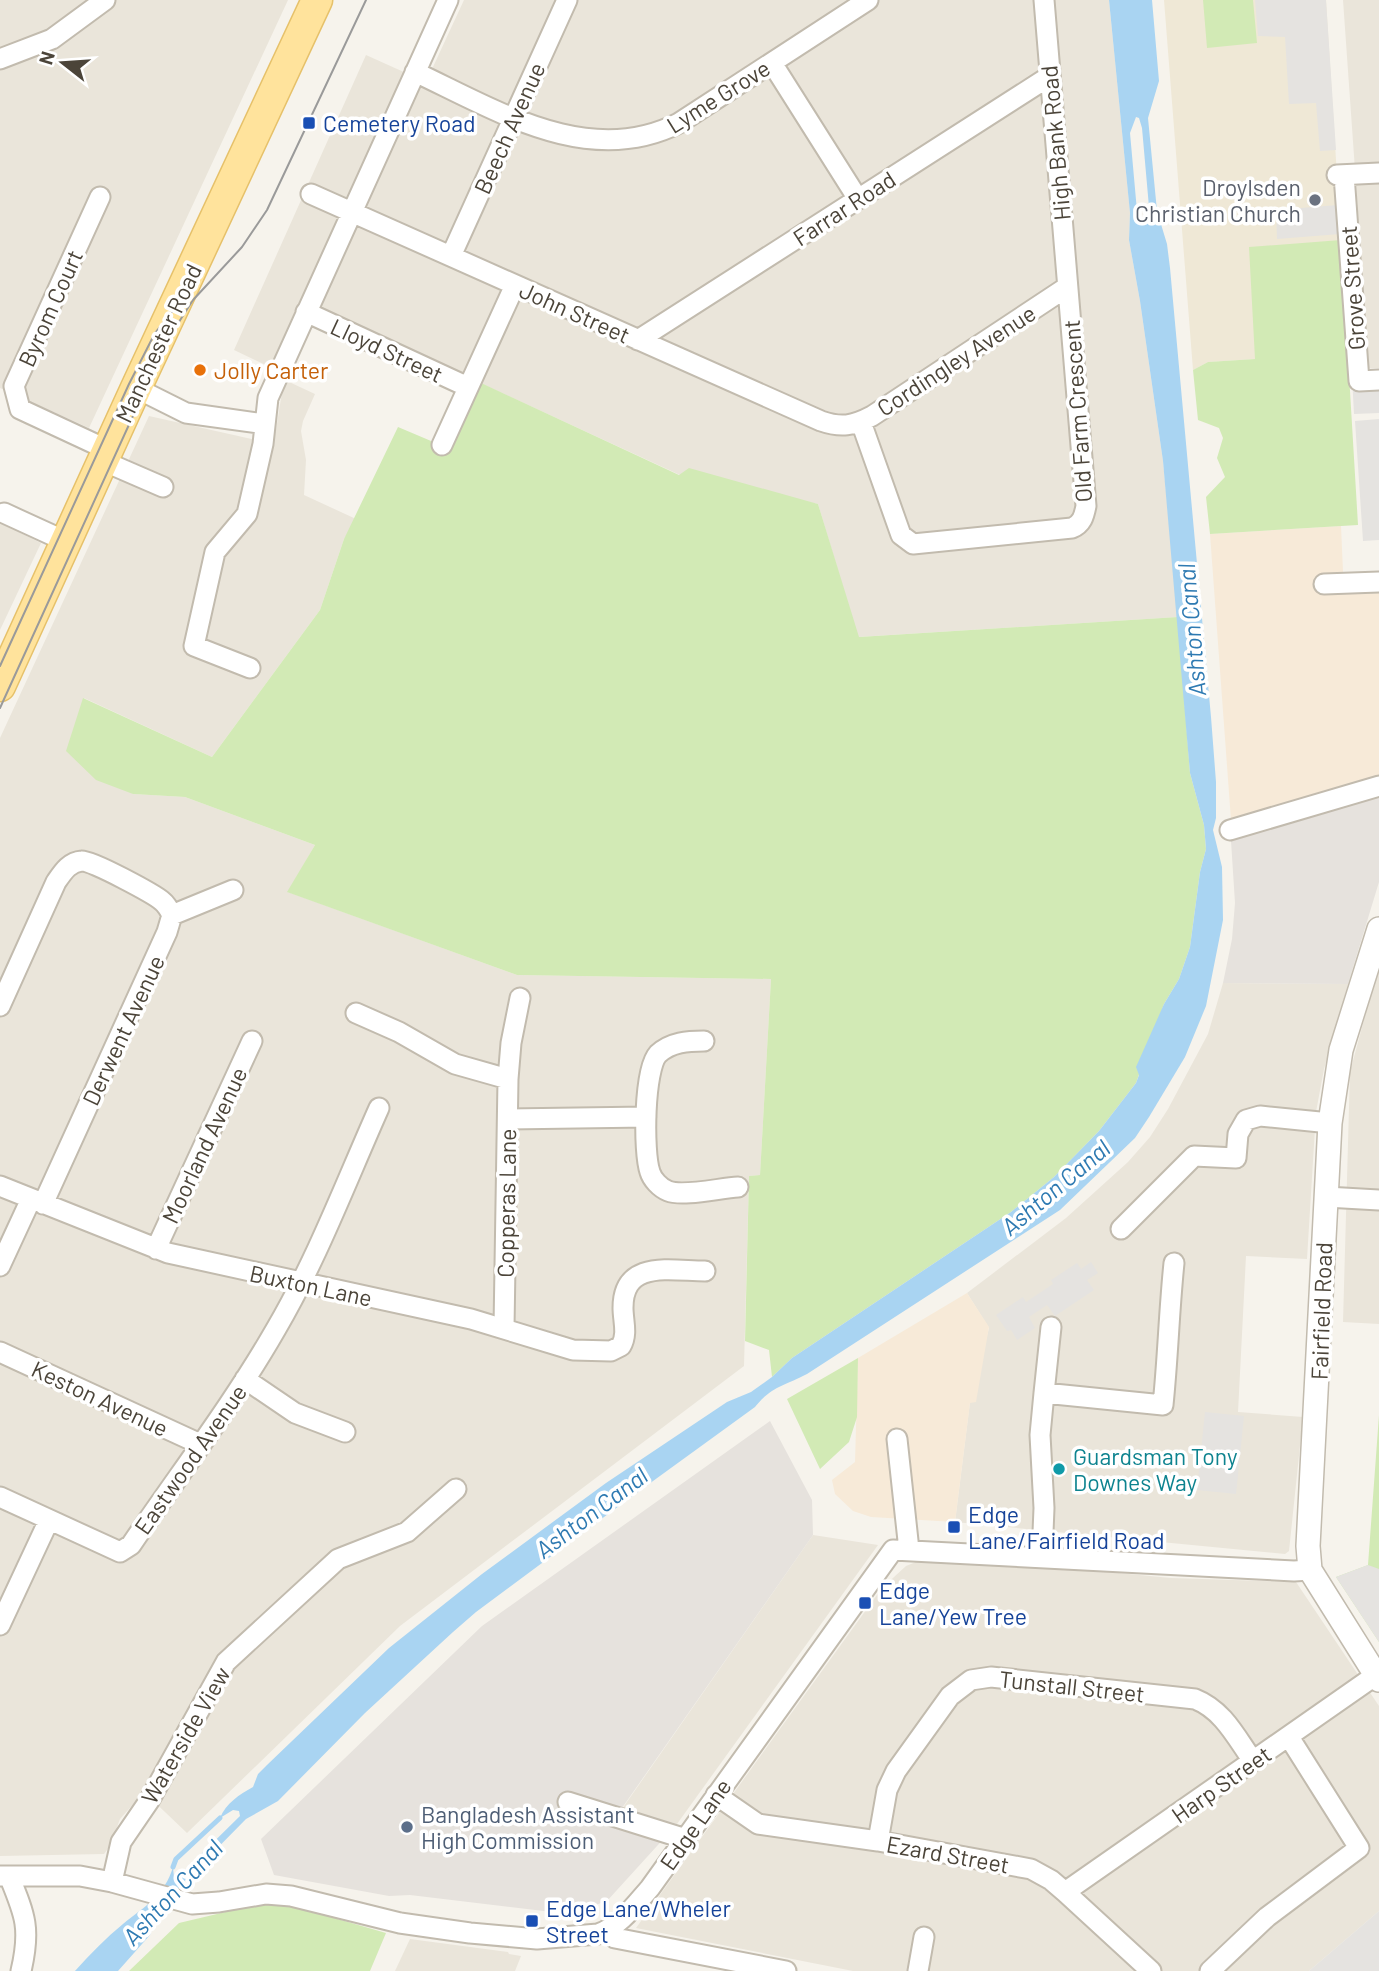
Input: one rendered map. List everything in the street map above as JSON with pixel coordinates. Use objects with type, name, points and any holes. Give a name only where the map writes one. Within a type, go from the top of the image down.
[{"type":"main road","name":"Manchester Road","points":[[0,686],[7,652],[106,455],[317,0]]},
{"type":"street","points":[[0,59],[52,39],[105,0]]},
{"type":"street","points":[[250,668],[194,646],[215,552],[247,514],[263,444],[268,398],[448,0]]},
{"type":"street","name":"Beech Avenue","points":[[451,256],[566,0]]},
{"type":"street","name":"Lyme Grove","points":[[415,72],[540,129],[576,138],[616,141],[666,130],[679,124],[868,0]]},
{"type":"street","name":"High Bank Road","points":[[1044,0],[1067,287]]},
{"type":"street","points":[[772,63],[858,199]]},
{"type":"street","name":"Farrar Road","points":[[638,340],[1050,76]]},
{"type":"street","name":"Grove Street","points":[[1379,173],[1341,175],[1348,219],[1359,381],[1379,380]]},
{"type":"street","name":"John Street","points":[[311,194],[821,421],[851,424]]},
{"type":"street","name":"Byrom Court","points":[[100,197],[14,386],[20,409],[106,455]]},
{"type":"street","points":[[442,445],[515,285]]},
{"type":"street","name":"Old Farm Crescent","points":[[851,424],[901,535],[913,544],[1079,525],[1086,506],[1067,287]]},
{"type":"street","name":"Cordingley Avenue","points":[[851,424],[1067,287]]},
{"type":"street","name":"Lloyd Street","points":[[306,312],[468,387]]},
{"type":"street","points":[[136,388],[186,413],[265,424]]},
{"type":"street","points":[[106,455],[163,486]]},
{"type":"street","points":[[4,513],[65,541]]},
{"type":"street","points":[[1324,584],[1379,582]]},
{"type":"street","points":[[1230,830],[1379,786]]},
{"type":"street","points":[[0,1006],[65,868],[81,861],[89,862],[159,898],[172,915],[233,890]]},
{"type":"street","name":"Derwent Avenue","points":[[37,1201],[167,932],[172,915]]},
{"type":"street","name":"Fairfield Road","points":[[1378,1677],[1310,1570],[1308,1533],[1317,1404],[1329,1123],[1341,1051],[1373,972],[1379,929]]},
{"type":"street","name":"Copperas Lane","points":[[504,1328],[508,1079],[511,1043],[520,998]]},
{"type":"street","points":[[356,1013],[408,1036],[455,1064],[508,1079]]},
{"type":"street","name":"Moorland Avenue","points":[[156,1249],[252,1041]]},
{"type":"street","points":[[704,1041],[681,1042],[668,1047],[655,1058],[647,1086],[650,1172],[665,1190],[680,1192],[738,1187]]},
{"type":"street","name":"Eastwood Avenue","points":[[0,1497],[120,1552],[131,1545],[276,1330],[301,1283],[379,1108]]},
{"type":"street","points":[[1121,1229],[1194,1156],[1236,1158],[1238,1134],[1245,1120],[1261,1116],[1329,1123]]},
{"type":"street","points":[[508,1119],[646,1117]]},
{"type":"street","name":"Buxton Lane","points":[[0,1186],[156,1249],[504,1328],[561,1347],[586,1352],[617,1350],[624,1340],[625,1294],[627,1285],[635,1276],[646,1271],[705,1271]]},
{"type":"street","points":[[1326,1197],[1379,1200]]},
{"type":"street","points":[[0,1266],[37,1201]]},
{"type":"street","points":[[1044,1393],[1163,1405],[1174,1263]]},
{"type":"street","points":[[1042,1557],[1044,1508],[1040,1435],[1051,1327]]},
{"type":"street","name":"Keston Avenue","points":[[0,1352],[200,1444]]},
{"type":"street","points":[[245,1379],[295,1413],[345,1432]]},
{"type":"street","points":[[897,1439],[909,1550],[1310,1570]]},
{"type":"street","name":"Waterside View","points":[[112,1882],[121,1842],[149,1801],[226,1662],[338,1559],[407,1532],[456,1489]]},
{"type":"street","points":[[0,1625],[49,1520]]},
{"type":"street","name":"Edge Lane","points":[[607,1931],[649,1888],[686,1839],[893,1550],[909,1550]]},
{"type":"street","name":"Tunstall Street","points":[[878,1841],[887,1790],[896,1771],[950,1696],[971,1680],[991,1677],[1195,1699],[1205,1703],[1221,1716],[1252,1761]]},
{"type":"street","name":"Harp Street","points":[[1065,1892],[1252,1761],[1378,1677]]},
{"type":"street","points":[[1210,1971],[1267,1917],[1360,1848],[1289,1737]]},
{"type":"street","name":"Ezard Street","points":[[716,1795],[758,1824],[878,1841],[1031,1869],[1051,1880],[1152,1971]]},
{"type":"street","points":[[568,1802],[686,1839]]},
{"type":"street","points":[[21,1971],[27,1923],[4,1876],[71,1875],[112,1882],[192,1904],[266,1894],[318,1901],[400,1923],[470,1933],[537,1939],[579,1937],[607,1931],[615,1938],[786,1971]]},
{"type":"street","points":[[918,1971],[924,1937]]},
{"type":"shaded area","points":[[0,0],[288,0],[89,428],[0,388]]},
{"type":"shaded area","points":[[464,0],[1109,0],[1130,213],[1129,240],[1163,461],[1178,617],[858,637],[818,504],[680,475],[300,300],[270,367],[234,350],[366,55],[426,82]]},
{"type":"shaded area","points":[[1164,0],[1326,0],[1341,240],[1255,359],[1208,362],[1193,370]]},
{"type":"shaded area","points":[[1255,0],[1326,0],[1336,150],[1320,151],[1316,103],[1289,104],[1285,37],[1258,36]]},
{"type":"shaded area","points":[[1343,0],[1379,0],[1379,368],[1369,368]]},
{"type":"shaded area","points":[[1338,205],[1340,234],[1277,239],[1276,210]]},
{"type":"shaded area","points":[[1379,375],[1379,413],[1354,414],[1352,377]]},
{"type":"shaded area","points":[[287,381],[315,394],[301,431],[306,460],[304,495],[356,519],[344,539],[320,610],[212,757],[84,698],[133,794],[185,797],[315,845],[288,892],[517,975],[771,979],[760,1175],[749,1176],[744,1366],[400,1626],[187,1833],[144,1792],[120,1819],[110,1846],[104,1854],[0,1856],[0,738],[149,416],[270,443],[276,430],[282,392]]},
{"type":"shaded area","points":[[1379,419],[1379,540],[1363,541],[1355,421]]},
{"type":"shaded area","points":[[0,523],[41,543],[0,630]]},
{"type":"shaded area","points":[[1341,526],[1344,594],[1379,593],[1379,777],[1231,820],[1210,534]]},
{"type":"shaded area","points":[[1379,794],[1379,882],[1348,984],[1223,983],[1232,939],[1235,903],[1231,841]]},
{"type":"shaded area","points":[[1379,964],[1379,1324],[1343,1322],[1350,1072]]},
{"type":"shaded area","points":[[1223,983],[1348,984],[1324,1069],[1316,1112],[1307,1259],[1246,1256],[1238,1412],[1303,1417],[1289,1551],[1285,1554],[955,1522],[970,1402],[989,1328],[967,1293],[1066,1218],[1128,1162],[1150,1137],[1208,1034]]},
{"type":"shaded area","points":[[1091,1262],[1098,1273],[1087,1280],[1094,1290],[1055,1316],[1047,1305],[1029,1317],[1035,1328],[1017,1340],[996,1315],[1023,1297],[1026,1302],[1053,1284],[1051,1280],[1077,1263],[1081,1269]]},
{"type":"shaded area","points":[[967,1293],[989,1327],[976,1402],[970,1403],[955,1522],[871,1517],[853,1511],[835,1494],[832,1480],[855,1462],[858,1358]]},
{"type":"shaded area","points":[[1205,1412],[1244,1416],[1236,1494],[1197,1490]]},
{"type":"shaded area","points":[[770,1421],[812,1500],[813,1535],[622,1808],[677,1824],[607,1901],[569,1914],[410,1895],[389,1896],[274,1875],[261,1839],[482,1626]]},
{"type":"shaded area","points":[[813,1535],[878,1545],[677,1824],[622,1809]]},
{"type":"shaded area","points":[[962,1558],[1171,1578],[1296,1582],[1379,1706],[1379,1911],[1309,1971],[853,1971],[636,1928],[882,1588],[906,1566],[916,1562]]},
{"type":"shaded area","points":[[1368,1565],[1379,1569],[1379,1642],[1336,1577]]},
{"type":"shaded area","points":[[1379,1911],[1379,1971],[1309,1971]]},
{"type":"shaded area","points":[[410,1939],[521,1956],[515,1971],[395,1971]]},
{"type":"green space","points":[[1203,0],[1253,0],[1257,43],[1207,48]]},
{"type":"green space","points":[[1341,240],[1358,525],[1210,534],[1206,497],[1225,477],[1217,458],[1223,438],[1219,428],[1198,420],[1193,370],[1208,362],[1255,359],[1249,247]]},
{"type":"green space","points":[[479,382],[679,475],[689,468],[818,504],[859,637],[1178,617],[1190,773],[1204,825],[1206,849],[1200,872],[1190,947],[1179,979],[1164,1004],[1136,1083],[1099,1131],[1054,1177],[1011,1212],[792,1358],[772,1377],[769,1350],[745,1341],[749,1176],[760,1175],[771,979],[517,975],[287,892],[315,845],[185,797],[133,794],[96,780],[66,751],[83,698],[212,757],[320,610],[344,539],[398,427],[450,449]]},
{"type":"green space","points":[[858,1358],[857,1417],[849,1442],[820,1469],[787,1399]]},
{"type":"green space","points":[[1379,1415],[1379,1642],[1336,1577],[1368,1565]]},
{"type":"green space","points":[[267,1902],[296,1907],[386,1933],[370,1971],[129,1971],[179,1923]]},
{"type":"water","name":"Ashton Canal","points":[[1109,0],[1152,0],[1159,81],[1148,118],[1157,211],[1167,244],[1170,268],[1211,717],[1216,782],[1216,818],[1213,830],[1222,867],[1223,920],[1206,1006],[1185,1057],[1149,1117],[1135,1138],[1060,1210],[807,1374],[773,1390],[755,1407],[476,1612],[365,1713],[278,1801],[246,1819],[157,1913],[150,1935],[118,1971],[75,1971],[110,1935],[153,1900],[165,1885],[173,1867],[174,1878],[177,1878],[240,1816],[239,1811],[233,1810],[220,1818],[229,1804],[253,1787],[258,1774],[389,1648],[482,1574],[606,1483],[727,1402],[751,1392],[792,1358],[1011,1212],[1054,1177],[1099,1131],[1136,1083],[1139,1075],[1136,1067],[1164,1004],[1179,979],[1190,947],[1200,872],[1206,849],[1204,825],[1190,773],[1163,461],[1129,240],[1130,213]],"holes":[[[1136,117],[1139,118],[1149,207],[1144,223],[1139,220],[1137,211],[1130,133]]]},
{"type":"waterway","name":"Ashton Canal","points":[[173,1867],[176,1859],[220,1818]]},
{"type":"tram line","points":[[0,708],[168,339],[193,300],[242,247],[267,210],[366,0]]},
{"type":"tram line","points":[[0,666],[129,384],[155,333],[179,303]]},
{"type":"place","name":"Cemetery Road","points":[[309,123]]},
{"type":"place","name":"Droylsden Christian Church","points":[[1315,200]]},
{"type":"place","name":"Jolly Carter","points":[[200,370]]},
{"type":"place","name":"Guardsman Tony Downes Way","points":[[1059,1469]]},
{"type":"place","name":"Edge Lane/Fairfield Road","points":[[954,1527]]},
{"type":"place","name":"Edge Lane/Yew Tree","points":[[865,1603]]},
{"type":"place","name":"Bangladesh Assistant High Commission","points":[[407,1827]]},
{"type":"place","name":"Edge Lane/Wheler Street","points":[[532,1921]]}]
